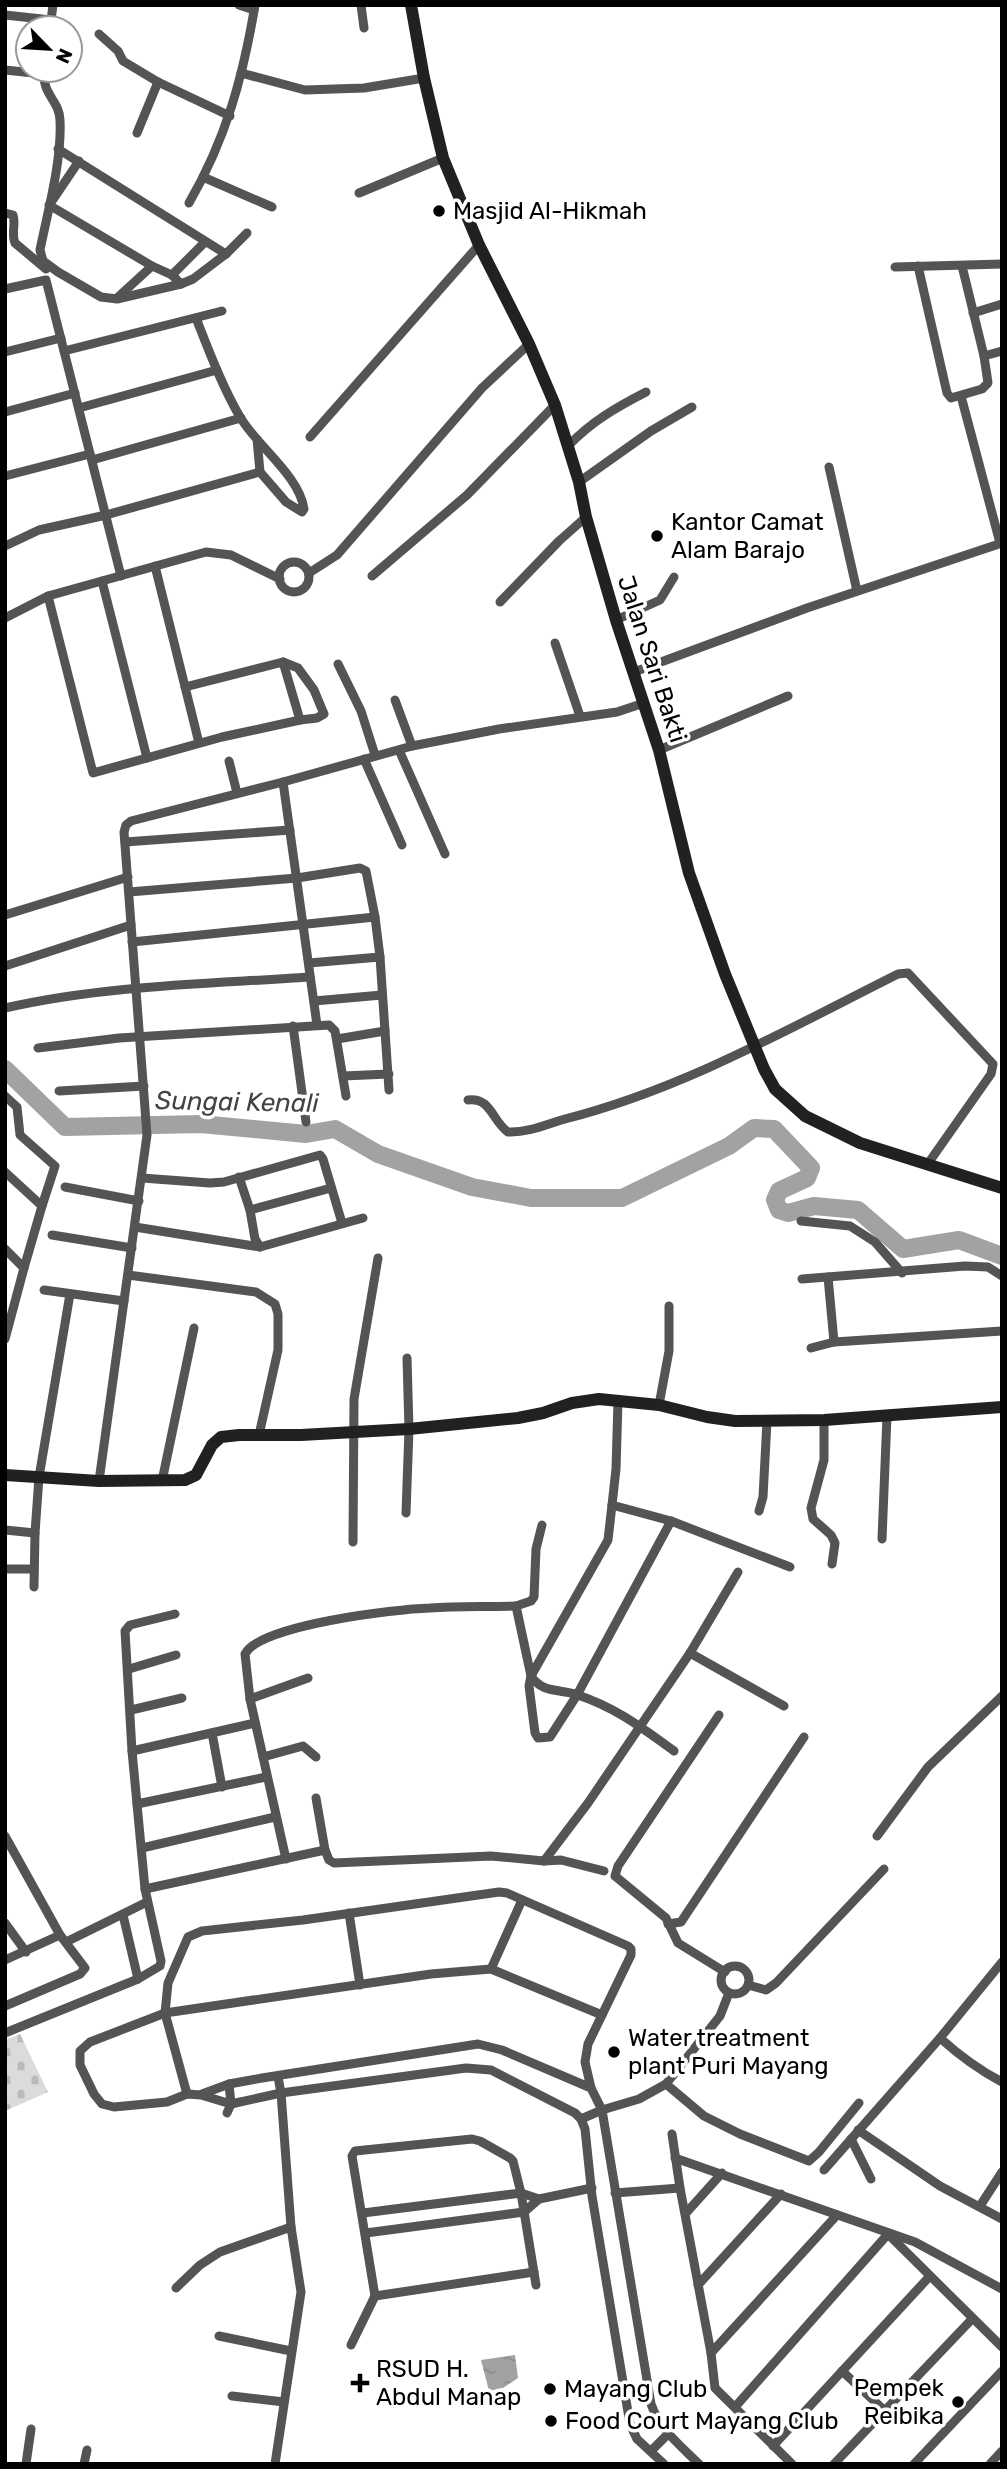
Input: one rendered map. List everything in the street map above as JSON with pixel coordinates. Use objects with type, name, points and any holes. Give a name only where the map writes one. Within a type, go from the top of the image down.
[{"type":"main road","name":"Jalan Sari Bakti","points":[[411,5],[443,158],[479,245],[529,344],[555,405],[616,620],[659,750],[689,873],[725,974],[764,1069],[775,1089],[805,1116],[859,1143],[1002,1188]]},
{"type":"main road","points":[[5,1475],[99,1481],[192,1478],[212,1445],[221,1437],[409,1429],[518,1418],[572,1403],[599,1399],[659,1405],[735,1421],[824,1420],[1002,1407]]},
{"type":"street","points":[[189,203],[230,116],[242,73],[255,8],[239,5]]},
{"type":"street","points":[[361,5],[364,28]]},
{"type":"street","points":[[99,34],[118,51],[123,61],[158,82],[230,116]]},
{"type":"street","points":[[242,73],[305,90],[365,88],[425,78]]},
{"type":"street","points":[[137,133],[158,82]]},
{"type":"street","points":[[44,84],[60,116],[58,149],[40,256],[47,265],[101,297],[117,299],[181,285],[193,279],[226,254],[247,233]]},
{"type":"street","points":[[58,149],[226,254]]},
{"type":"street","points":[[359,193],[443,158]]},
{"type":"street","points":[[49,205],[79,161]]},
{"type":"street","points":[[203,177],[272,207]]},
{"type":"street","points":[[49,205],[172,275],[181,285]]},
{"type":"street","points":[[5,213],[13,215],[15,243],[42,267],[58,272]]},
{"type":"street","points":[[172,275],[205,242]]},
{"type":"street","points":[[310,437],[479,245]]},
{"type":"street","points":[[895,267],[1002,264]]},
{"type":"street","points":[[117,299],[152,266]]},
{"type":"street","points":[[918,266],[947,393],[951,398],[986,387],[989,378],[962,267]]},
{"type":"street","points":[[5,289],[46,280],[121,576]]},
{"type":"street","points":[[973,313],[1002,304]]},
{"type":"street","points":[[64,351],[222,311]]},
{"type":"street","points":[[196,318],[217,370],[241,418],[285,471],[303,502],[303,511],[300,512],[286,502],[260,472],[257,439]]},
{"type":"street","points":[[5,352],[61,338]]},
{"type":"street","points":[[309,573],[301,564],[289,564],[281,573],[280,579],[285,589],[297,592],[307,585],[309,573],[337,555],[482,388],[529,344]]},
{"type":"street","points":[[984,356],[1002,351]]},
{"type":"street","points":[[79,408],[217,370]]},
{"type":"street","points":[[568,446],[601,416],[646,392]]},
{"type":"street","points":[[5,412],[75,394]]},
{"type":"street","points":[[634,672],[857,591],[1000,546],[961,396]]},
{"type":"street","points":[[372,576],[467,495],[555,405]]},
{"type":"street","points":[[579,482],[651,431],[692,407]]},
{"type":"street","points":[[5,476],[241,418]]},
{"type":"street","points":[[829,467],[857,591]]},
{"type":"street","points":[[5,546],[39,530],[106,515],[260,472]]},
{"type":"street","points":[[500,602],[586,517]]},
{"type":"street","points":[[5,618],[48,596],[206,552],[231,555],[280,579]]},
{"type":"street","points":[[155,566],[199,743]]},
{"type":"street","points":[[616,620],[660,600],[674,577]]},
{"type":"street","points":[[102,581],[147,758]]},
{"type":"street","points":[[48,596],[93,773],[199,743],[317,718],[324,714],[314,690],[298,668],[283,662],[185,687]]},
{"type":"street","points":[[555,643],[580,716]]},
{"type":"street","points":[[283,662],[300,720]]},
{"type":"street","points":[[338,664],[361,711],[375,755]]},
{"type":"street","points":[[659,750],[788,696]]},
{"type":"street","points":[[395,700],[412,746]]},
{"type":"street","points":[[99,1481],[148,1135],[125,825],[131,821],[412,746],[580,716],[617,712],[644,703]]},
{"type":"street","points":[[399,750],[445,854]]},
{"type":"street","points":[[364,759],[402,845]]},
{"type":"street","points":[[229,761],[237,793]]},
{"type":"street","points":[[283,782],[317,1025]]},
{"type":"street","points":[[125,842],[290,830]]},
{"type":"street","points":[[129,892],[297,878],[360,868],[366,871],[380,957],[389,1090]]},
{"type":"street","points":[[5,915],[128,877]]},
{"type":"street","points":[[132,942],[375,918]]},
{"type":"street","points":[[5,966],[131,925]]},
{"type":"street","points":[[309,963],[380,957]]},
{"type":"street","points":[[468,1100],[485,1102],[502,1128],[509,1132],[601,1110],[665,1086],[756,1046],[898,974],[908,973],[913,975],[990,1059],[993,1069],[927,1166]]},
{"type":"street","points":[[5,1008],[51,998],[136,988],[310,977]]},
{"type":"street","points":[[314,1001],[382,995]]},
{"type":"street","points":[[293,1026],[306,1122]]},
{"type":"street","points":[[38,1048],[141,1037],[293,1026],[332,1026],[337,1039],[346,1096]]},
{"type":"street","points":[[337,1039],[385,1031]]},
{"type":"street","points":[[343,1076],[389,1074]]},
{"type":"street","points":[[59,1091],[144,1086]]},
{"type":"street","points":[[5,1096],[17,1107],[20,1135],[55,1166],[5,1339]]},
{"type":"street","points":[[142,1178],[210,1183],[320,1155],[342,1223]]},
{"type":"street","points":[[5,1172],[42,1206]]},
{"type":"street","points":[[239,1177],[250,1210],[255,1239],[260,1247]]},
{"type":"street","points":[[65,1188],[139,1201]]},
{"type":"street","points":[[250,1210],[331,1188]]},
{"type":"street","points":[[135,1227],[260,1247],[363,1218]]},
{"type":"street","points":[[801,1221],[850,1226],[874,1242],[902,1273]]},
{"type":"street","points":[[51,1235],[132,1248]]},
{"type":"street","points":[[5,1249],[24,1268]]},
{"type":"street","points":[[352,1542],[354,1399],[378,1258]]},
{"type":"street","points":[[802,1279],[965,1266],[988,1266],[1002,1276]]},
{"type":"street","points":[[128,1275],[256,1292],[275,1304],[278,1314],[278,1350],[259,1435]]},
{"type":"street","points":[[828,1278],[834,1342]]},
{"type":"street","points":[[44,1290],[124,1301]]},
{"type":"street","points":[[34,1587],[39,1476],[70,1294]]},
{"type":"street","points":[[659,1405],[669,1351],[669,1306]]},
{"type":"street","points":[[162,1481],[194,1328]]},
{"type":"street","points":[[811,1348],[834,1342],[1002,1331]]},
{"type":"street","points":[[406,1513],[409,1429],[407,1358]]},
{"type":"street","points":[[618,1401],[616,1469],[608,1540],[531,1676],[529,1686],[535,1733],[538,1738],[550,1737],[578,1695],[671,1521]]},
{"type":"street","points":[[882,1539],[887,1416]]},
{"type":"street","points":[[824,1420],[824,1461],[811,1508],[813,1519],[831,1535],[835,1543],[832,1564]]},
{"type":"street","points":[[759,1511],[767,1421]]},
{"type":"street","points":[[612,1505],[671,1521],[790,1567]]},
{"type":"street","points":[[286,1859],[250,1699],[245,1654],[252,1644],[303,1625],[417,1609],[516,1606],[531,1601],[534,1597],[536,1549],[541,1525]]},
{"type":"street","points":[[5,1530],[35,1533]]},
{"type":"street","points":[[5,1569],[34,1569]]},
{"type":"street","points":[[544,1861],[588,1803],[690,1653],[738,1572]]},
{"type":"street","points":[[516,1606],[531,1676],[536,1683],[546,1690],[578,1695],[630,1718],[674,1751]]},
{"type":"street","points":[[5,2033],[138,1979],[155,1971],[161,1961],[145,1889],[132,1751],[127,1628],[175,1614]]},
{"type":"street","points":[[690,1653],[784,1706]]},
{"type":"street","points":[[129,1669],[177,1655]]},
{"type":"street","points":[[250,1699],[308,1678]]},
{"type":"street","points":[[877,1836],[929,1766],[1002,1696]]},
{"type":"street","points":[[131,1710],[182,1698]]},
{"type":"street","points":[[719,1715],[618,1866],[615,1876],[666,1918],[678,1943],[725,1972]]},
{"type":"street","points":[[132,1751],[255,1723]]},
{"type":"street","points":[[212,1732],[222,1787]]},
{"type":"street","points":[[668,1924],[681,1922],[804,1737]]},
{"type":"street","points":[[263,1757],[303,1746],[316,1756]]},
{"type":"street","points":[[137,1804],[266,1777]]},
{"type":"street","points":[[316,1798],[326,1850],[329,1860],[334,1863],[491,1856],[561,1860],[604,1871]]},
{"type":"street","points":[[142,1848],[275,1817]]},
{"type":"street","points":[[5,1836],[63,1938],[84,1966],[82,1973],[5,2006]]},
{"type":"street","points":[[145,1889],[326,1850]]},
{"type":"street","points":[[748,1985],[766,1990],[776,1983],[884,1870]]},
{"type":"street","points":[[187,2094],[164,2013],[168,1983],[188,1937],[202,1931],[499,1892],[628,1946],[631,1955],[585,2057],[591,2088],[602,2110],[651,2404],[656,2420],[699,2464]]},
{"type":"street","points":[[491,1969],[522,1900]]},
{"type":"street","points":[[5,1960],[147,1902]]},
{"type":"street","points":[[349,1913],[360,1985]]},
{"type":"street","points":[[123,1914],[138,1979]]},
{"type":"street","points":[[5,1923],[26,1952]]},
{"type":"street","points":[[824,2170],[940,2038],[1002,1962]]},
{"type":"street","points":[[736,1965],[743,1968],[750,1979],[748,1985],[738,1995],[729,1993],[721,1982],[725,1972],[727,1968],[736,1965]]},
{"type":"street","points":[[602,2015],[491,1969],[164,2013],[90,2042],[80,2052],[80,2064],[94,2094],[102,2104],[114,2107],[167,2102],[187,2094],[201,2095],[229,2108],[281,2093],[466,2068],[491,2070],[575,2113],[585,2129],[630,2424],[637,2439],[664,2464]]},
{"type":"street","points":[[581,2119],[639,2099],[666,2084],[720,2016],[729,1993]]},
{"type":"street","points":[[940,2038],[969,2060],[975,2068],[1002,2082]]},
{"type":"street","points":[[201,2095],[229,2084],[478,2044],[502,2050],[591,2088]]},
{"type":"street","points":[[275,2464],[301,2292],[291,2227],[278,2077]]},
{"type":"street","points":[[229,2084],[229,2108]]},
{"type":"street","points":[[666,2084],[704,2116],[740,2134],[809,2161],[859,2103]]},
{"type":"street","points":[[858,2130],[940,2186],[1002,2219]]},
{"type":"street","points":[[672,2134],[715,2388],[790,2463]]},
{"type":"street","points":[[851,2139],[871,2179]]},
{"type":"street","points":[[351,2345],[375,2296],[352,2156],[355,2151],[476,2140],[513,2161],[536,2286]]},
{"type":"street","points":[[675,2158],[915,2242],[1002,2289]]},
{"type":"street","points":[[980,2206],[1002,2172]]},
{"type":"street","points":[[686,2213],[722,2174]]},
{"type":"street","points":[[366,2234],[524,2212],[539,2199],[592,2188]]},
{"type":"street","points":[[615,2193],[680,2188]]},
{"type":"street","points":[[363,2213],[521,2193],[539,2199]]},
{"type":"street","points":[[698,2285],[781,2194]]},
{"type":"street","points":[[711,2353],[838,2215]]},
{"type":"street","points":[[176,2288],[200,2265],[220,2252],[291,2227]]},
{"type":"street","points":[[888,2234],[1002,2347]]},
{"type":"street","points":[[735,2407],[888,2234]]},
{"type":"street","points":[[375,2296],[534,2272]]},
{"type":"street","points":[[774,2445],[929,2277]]},
{"type":"street","points":[[834,2464],[972,2319]]},
{"type":"street","points":[[219,2336],[291,2351]]},
{"type":"street","points":[[842,2371],[885,2411]]},
{"type":"street","points":[[914,2464],[1002,2371]]},
{"type":"street","points":[[232,2396],[284,2402]]},
{"type":"street","points":[[26,2464],[31,2429]]},
{"type":"street","points":[[651,2451],[668,2434]]},
{"type":"street","points":[[84,2464],[87,2450]]},
{"type":"street","points":[[990,2464],[1002,2451]]},
{"type":"green space","points":[[20,2034],[48,2092],[5,2111],[5,2040]]},
{"type":"water","points":[[515,2355],[518,2378],[503,2388],[489,2391],[481,2360]]},
{"type":"waterway","name":"Sungai Kenali","points":[[5,1069],[65,1127],[201,1124],[306,1134],[335,1129],[378,1154],[472,1187],[531,1198],[622,1198],[729,1146],[754,1128],[774,1129],[811,1168],[807,1178],[779,1191],[775,1200],[779,1210],[788,1213],[814,1206],[858,1210],[903,1249],[959,1240],[1002,1256]]},
{"type":"place","name":"Masjid Al-Hikmah","points":[[439,211]]},
{"type":"place","name":"Kantor Camat Alam Barajo","points":[[657,536]]},
{"type":"place","name":"Water treatment plant Puri Mayang","points":[[614,2052]]},
{"type":"place","name":"RSUD H. Abdul Manap","points":[[360,2383]]},
{"type":"place","name":"Mayang Club","points":[[550,2389]]},
{"type":"place","name":"Pempek Reibika","points":[[958,2402]]},
{"type":"place","name":"Food Court Mayang Club","points":[[551,2421]]}]
